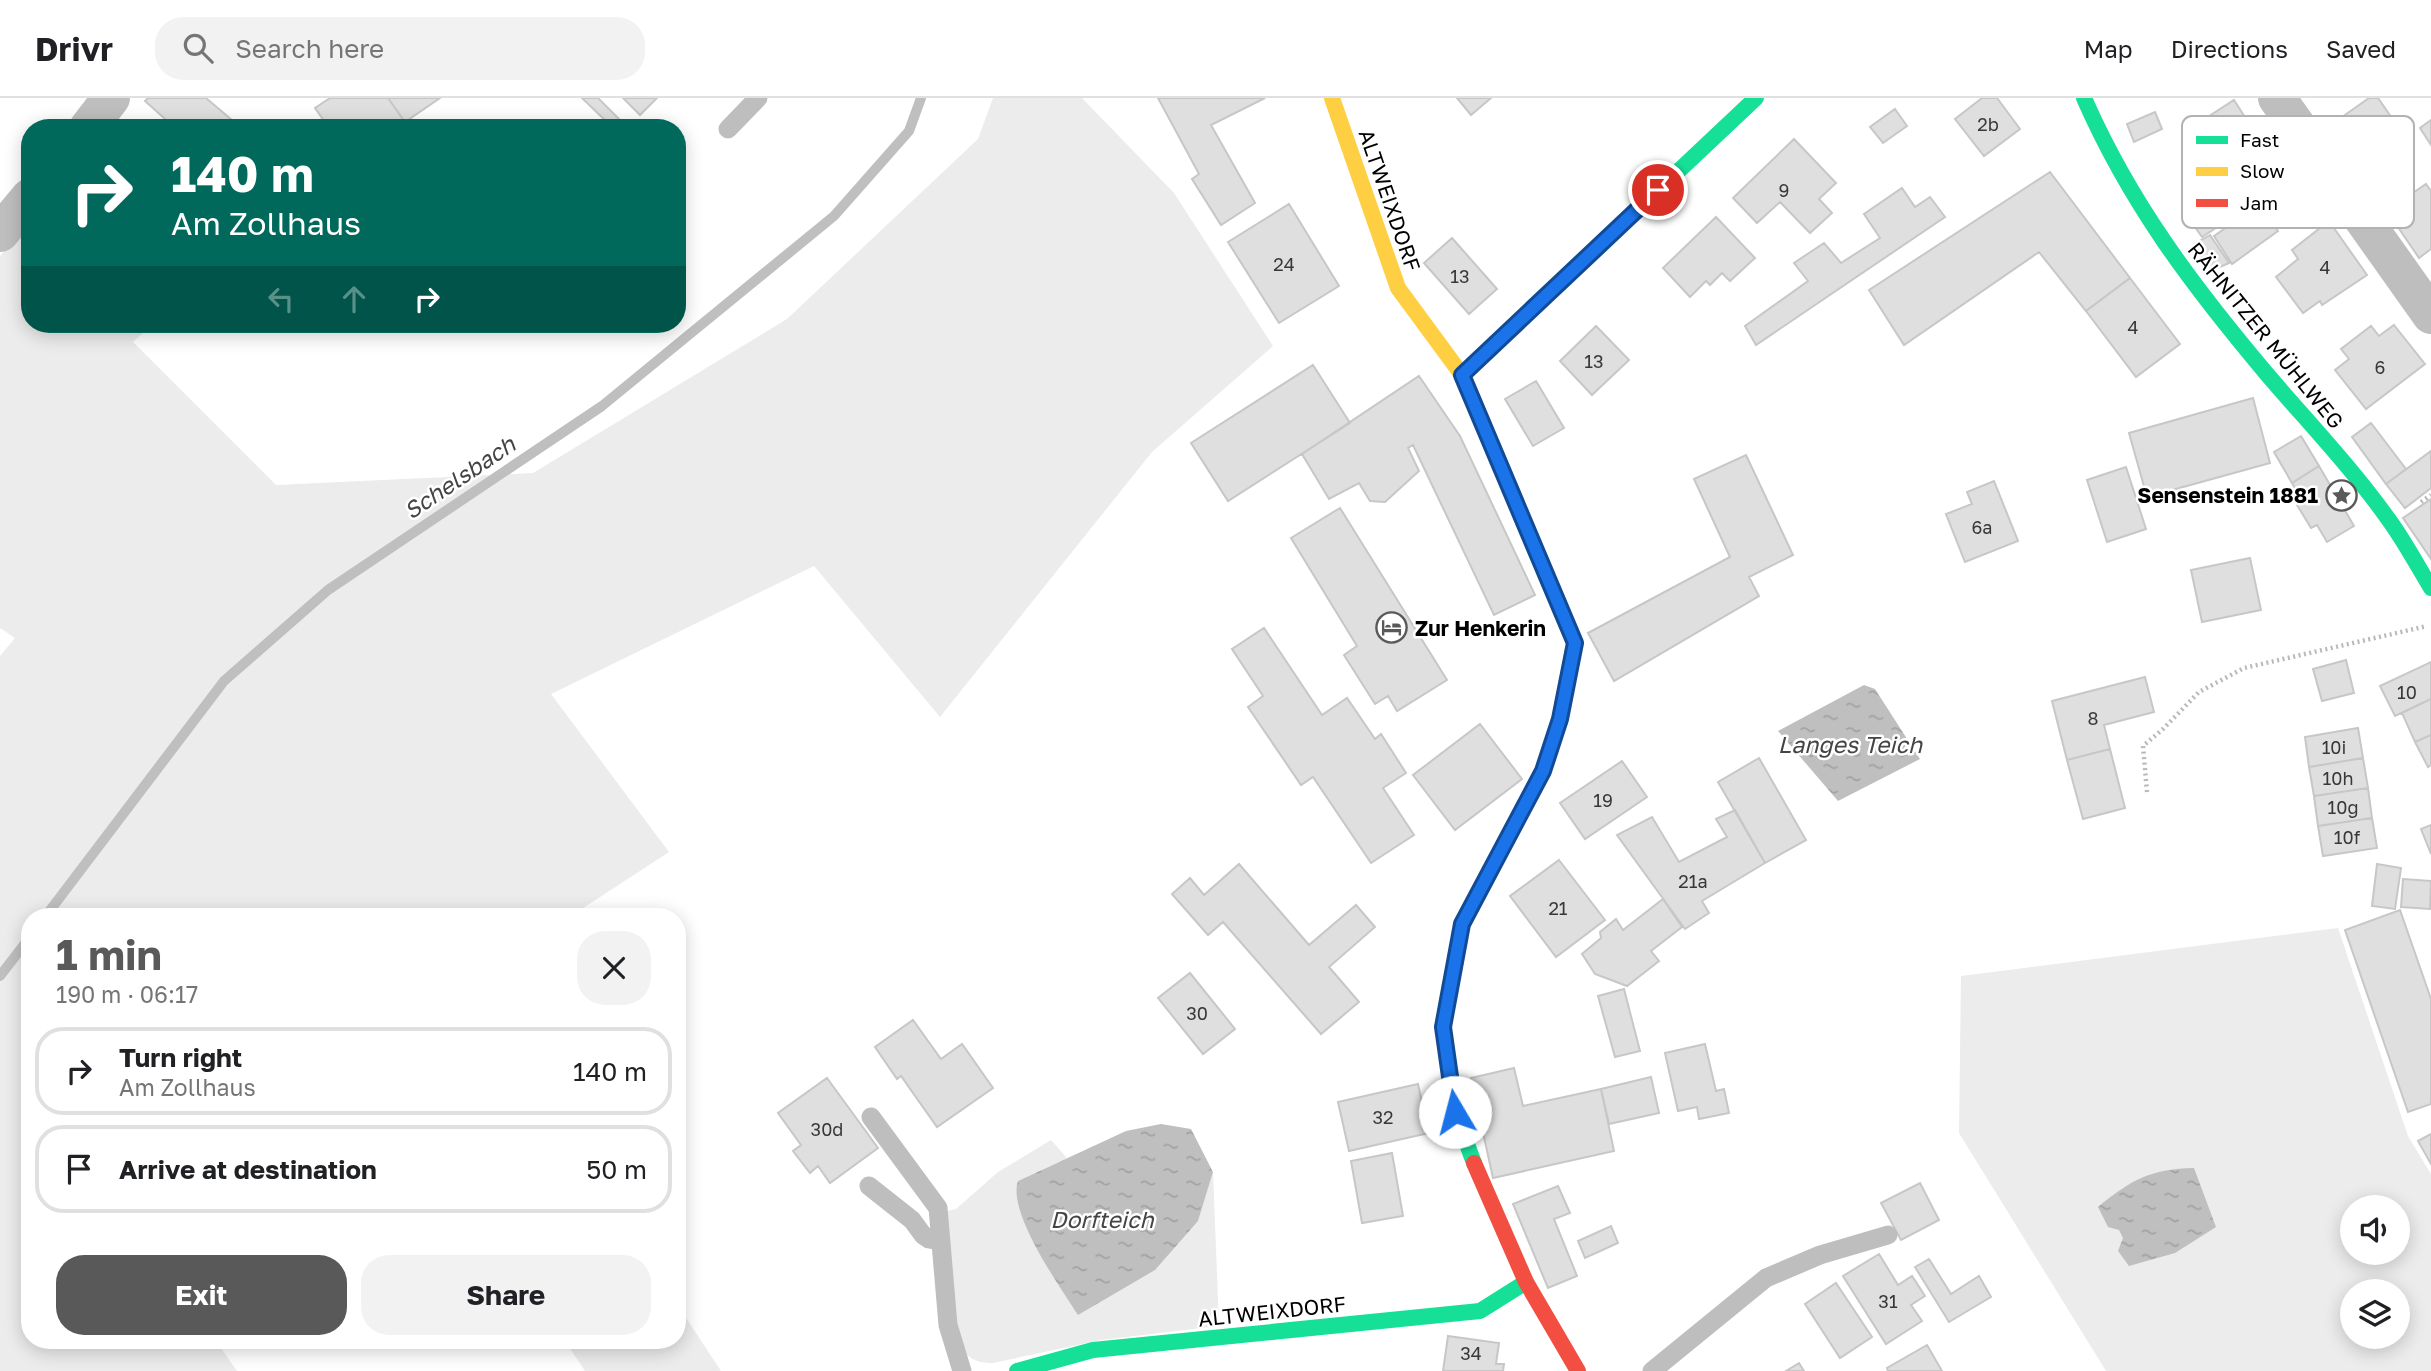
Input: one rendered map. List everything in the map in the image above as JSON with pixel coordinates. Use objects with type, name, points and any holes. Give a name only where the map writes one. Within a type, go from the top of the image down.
[{"type":"street","points":[[95,119],[111,98]]},
{"type":"street","name":"ALTWEIXDORF","points":[[1332,98],[1398,288],[1462,375],[1575,643],[1560,719],[1543,771],[1462,924],[1443,1027],[1455,1112],[1485,1192],[1526,1282],[1578,1371]]},
{"type":"street","points":[[1462,375],[1756,98]]},
{"type":"street","name":"RÄHNITZER MÜHLWEG","points":[[2084,98],[2095,126],[2122,177],[2153,227],[2199,292],[2363,485],[2391,522],[2431,589]]},
{"type":"street","points":[[2277,98],[2290,116]]},
{"type":"street","points":[[0,233],[21,208]]},
{"type":"street","points":[[2369,228],[2431,315]]},
{"type":"street","name":"ALTWEIXDORF","points":[[1017,1371],[1093,1350],[1480,1311],[1526,1282]]},
{"type":"lane","points":[[728,129],[758,98]]},
{"type":"lane","points":[[871,1117],[938,1209],[948,1325],[962,1371]]},
{"type":"lane","points":[[869,1186],[912,1220],[923,1235],[940,1241]]},
{"type":"lane","points":[[1652,1371],[1766,1279],[1820,1255],[1888,1235]]},
{"type":"path","points":[[2147,792],[2143,746],[2199,692],[2244,668],[2431,624]]},
{"type":"shaded area","points":[[993,98],[1082,98],[1174,193],[1273,346],[1152,452],[940,717],[814,566],[551,694],[669,852],[583,908],[21,908],[21,1349],[222,1349],[237,1371],[0,1371],[0,656],[15,638],[0,628],[0,256],[21,231],[21,333],[143,333],[133,342],[276,485],[533,473],[787,319],[978,139]]},
{"type":"shaded area","points":[[2338,928],[2408,1136],[2431,1174],[2431,1371],[2106,1371],[1959,1133],[1961,976]]},
{"type":"shaded area","points":[[1051,1140],[1067,1158],[1018,1181],[1198,1221],[1213,1172],[1219,1326],[1101,1340],[993,1363],[977,1361],[966,1354],[959,1345],[943,1212],[956,1209],[998,1172]]},
{"type":"shaded area","points":[[686,1318],[721,1371],[585,1371],[570,1349],[686,1349]]},
{"type":"water","name":"Langes Teich","points":[[1864,685],[1875,689],[1920,759],[1838,801],[1778,731]]},
{"type":"water","name":"Dorfteich","points":[[1161,1124],[1191,1129],[1213,1172],[1198,1221],[1155,1270],[1078,1315],[1027,1230],[1017,1195],[1018,1181],[1126,1131]]},
{"type":"water","points":[[2194,1168],[2216,1227],[2175,1253],[2129,1266],[2118,1251],[2123,1238],[2119,1230],[2108,1227],[2098,1207],[2142,1178],[2165,1171]]},
{"type":"building","points":[[148,98],[206,98],[231,119],[165,119],[145,101]]},
{"type":"building","points":[[330,98],[388,98],[403,119],[323,119],[315,108]]},
{"type":"building","points":[[388,98],[440,98],[409,119],[403,119]]},
{"type":"building","points":[[582,98],[598,98],[619,119],[604,119]]},
{"type":"building","points":[[623,98],[657,98],[640,115]]},
{"type":"building","points":[[1158,98],[1265,98],[1211,125],[1255,203],[1221,225],[1192,179],[1199,174]]},
{"type":"building","points":[[1457,98],[1491,98],[1471,115]]},
{"type":"building","points":[[1982,98],[1997,98],[2020,129],[1984,156],[1955,119]]},
{"type":"building","points":[[2369,98],[2378,98],[2390,116],[2344,116]]},
{"type":"building","points":[[2234,100],[2244,116],[2209,116]]},
{"type":"building","points":[[1895,109],[1907,126],[1883,143],[1870,127]]},
{"type":"building","points":[[2155,112],[2162,129],[2134,142],[2127,124]]},
{"type":"building","points":[[2431,120],[2431,145],[2420,128]]},
{"type":"building","points":[[1794,139],[1836,183],[1819,199],[1832,213],[1810,233],[1780,202],[1757,223],[1733,198]]},
{"type":"building","points":[[2050,172],[2130,278],[2086,311],[2039,252],[1904,345],[1869,290]]},
{"type":"building","points":[[2426,184],[2431,191],[2431,249],[2419,258],[2399,228],[2414,228],[2414,192]]},
{"type":"building","points":[[1902,188],[1915,207],[1930,197],[1945,217],[1756,345],[1745,326],[1808,281],[1794,263],[1824,243],[1841,263],[1880,238],[1864,214]]},
{"type":"building","points":[[1289,204],[1339,286],[1279,323],[1228,242]]},
{"type":"building","points":[[1716,217],[1755,258],[1730,281],[1722,273],[1710,285],[1706,281],[1690,297],[1663,268]]},
{"type":"building","points":[[2196,228],[2216,228],[2202,237]]},
{"type":"building","points":[[2226,228],[2276,228],[2278,231],[2232,264],[2214,236]]},
{"type":"building","points":[[2320,228],[2334,228],[2367,275],[2322,305],[2320,301],[2303,313],[2276,277],[2298,259],[2292,250]]},
{"type":"building","points":[[2210,235],[2229,263],[2211,271],[2194,244]]},
{"type":"building","points":[[1452,238],[1497,289],[1469,314],[1424,263]]},
{"type":"building","points":[[2130,278],[2180,344],[2136,377],[2086,311]]},
{"type":"building","points":[[2394,325],[2425,364],[2366,409],[2335,370],[2349,359],[2341,349],[2371,326],[2379,336]]},
{"type":"building","points":[[1596,326],[1629,360],[1592,395],[1560,361]]},
{"type":"building","points":[[1313,365],[1350,423],[1228,501],[1191,443]]},
{"type":"building","points":[[1419,376],[1460,436],[1535,595],[1494,615],[1413,445],[1408,448],[1419,471],[1385,502],[1370,501],[1359,483],[1329,499],[1302,454]]},
{"type":"building","points":[[1536,381],[1564,428],[1533,446],[1505,399]]},
{"type":"building","points":[[2253,398],[2270,463],[2147,497],[2129,433]]},
{"type":"building","points":[[2371,423],[2406,469],[2386,484],[2352,437]]},
{"type":"building","points":[[2301,436],[2319,466],[2292,483],[2274,452]]},
{"type":"building","points":[[2431,451],[2431,488],[2405,508],[2386,484]]},
{"type":"building","points":[[1746,455],[1793,555],[1749,577],[1759,596],[1614,681],[1588,633],[1730,557],[1694,479]]},
{"type":"building","points":[[2319,466],[2354,526],[2327,542],[2317,525],[2311,528],[2297,505],[2303,502],[2292,483]]},
{"type":"building","points":[[2126,467],[2146,529],[2107,542],[2087,480]]},
{"type":"building","points":[[1994,481],[2018,541],[1965,562],[1946,514],[1972,504],[1967,492]]},
{"type":"building","points":[[2431,499],[2431,559],[2403,518]]},
{"type":"building","points":[[1340,508],[1447,680],[1397,711],[1388,696],[1375,704],[1344,655],[1357,646],[1291,538]]},
{"type":"building","points":[[2250,558],[2261,610],[2202,622],[2191,570]]},
{"type":"building","points":[[1264,628],[1322,715],[1347,698],[1375,739],[1381,734],[1406,773],[1383,788],[1414,835],[1371,863],[1313,777],[1301,785],[1248,707],[1263,696],[1232,649]]},
{"type":"building","points":[[2346,660],[2354,693],[2322,701],[2313,669]]},
{"type":"building","points":[[2431,662],[2431,699],[2395,716],[2380,686]]},
{"type":"building","points":[[2145,677],[2154,712],[2104,725],[2110,749],[2067,760],[2052,701]]},
{"type":"building","points":[[2431,699],[2431,735],[2415,742],[2402,713]]},
{"type":"building","points":[[1480,724],[1522,779],[1455,830],[1413,775]]},
{"type":"building","points":[[2358,728],[2363,758],[2309,767],[2305,737]]},
{"type":"building","points":[[2431,735],[2431,765],[2428,767],[2415,742]]},
{"type":"building","points":[[2110,749],[2125,808],[2083,819],[2067,760]]},
{"type":"building","points":[[1759,758],[1806,840],[1765,863],[1718,782]]},
{"type":"building","points":[[2363,758],[2368,788],[2314,796],[2309,767]]},
{"type":"building","points":[[1622,761],[1647,797],[1585,839],[1560,803]]},
{"type":"building","points":[[2368,788],[2372,818],[2318,826],[2314,796]]},
{"type":"building","points":[[1735,810],[1765,863],[1702,901],[1709,913],[1685,929],[1617,835],[1652,817],[1679,862],[1727,837],[1716,819]]},
{"type":"building","points":[[2372,818],[2377,848],[2323,856],[2318,826]]},
{"type":"building","points":[[2431,825],[2431,854],[2421,829]]},
{"type":"building","points":[[1559,860],[1605,920],[1556,957],[1510,896]]},
{"type":"building","points":[[1239,864],[1309,945],[1356,905],[1375,927],[1329,967],[1359,1002],[1321,1034],[1223,922],[1208,935],[1172,894],[1190,878],[1204,895]]},
{"type":"building","points":[[2377,864],[2401,868],[2395,909],[2372,906]]},
{"type":"building","points":[[2403,879],[2431,881],[2430,909],[2401,907]]},
{"type":"building","points":[[1663,899],[1682,927],[1651,951],[1659,961],[1627,986],[1595,974],[1582,954],[1601,938],[1600,932],[1616,919],[1623,930]]},
{"type":"building","points":[[2400,910],[2431,999],[2431,1104],[2408,1112],[2345,930]]},
{"type":"building","points":[[1190,973],[1235,1029],[1203,1054],[1158,998]]},
{"type":"building","points":[[1624,989],[1640,1051],[1615,1057],[1598,996]]},
{"type":"building","points":[[913,1020],[941,1059],[962,1044],[993,1088],[937,1127],[901,1076],[897,1079],[875,1047]]},
{"type":"building","points":[[1705,1044],[1716,1091],[1724,1089],[1729,1113],[1699,1119],[1697,1107],[1678,1111],[1665,1053]]},
{"type":"building","points":[[1514,1068],[1523,1106],[1601,1089],[1614,1151],[1493,1178],[1471,1078]]},
{"type":"building","points":[[1651,1077],[1659,1113],[1609,1124],[1601,1089]]},
{"type":"building","points":[[827,1078],[878,1148],[830,1183],[818,1166],[810,1173],[793,1151],[801,1145],[778,1113]]},
{"type":"building","points":[[1418,1084],[1429,1133],[1349,1151],[1338,1102]]},
{"type":"building","points":[[2431,1134],[2431,1164],[2418,1141]]},
{"type":"building","points":[[1392,1153],[1403,1216],[1362,1223],[1351,1161]]},
{"type":"building","points":[[1920,1183],[1939,1220],[1901,1240],[1881,1203]]},
{"type":"building","points":[[1558,1186],[1570,1213],[1554,1219],[1577,1276],[1548,1288],[1513,1204]]},
{"type":"building","points":[[1611,1226],[1618,1243],[1585,1258],[1578,1241]]},
{"type":"building","points":[[1879,1254],[1898,1285],[1912,1276],[1925,1296],[1911,1305],[1922,1321],[1886,1344],[1843,1276]]},
{"type":"building","points":[[1929,1259],[1951,1294],[1979,1276],[1991,1297],[1949,1322],[1915,1267]]},
{"type":"building","points":[[1836,1283],[1872,1337],[1840,1358],[1805,1304]]},
{"type":"building","points":[[1448,1336],[1499,1343],[1496,1364],[1504,1364],[1503,1371],[1443,1371]]},
{"type":"building","points":[[1927,1345],[1942,1371],[1888,1371],[1887,1368]]},
{"type":"building","points":[[1799,1363],[1804,1371],[1786,1371]]},
{"type":"waterway","name":"Schelsbach","points":[[52,908],[224,681],[328,590],[602,406],[834,216],[909,131],[921,98]]},
{"type":"waterway","name":"Schelsbach","points":[[0,976],[21,949]]},
{"type":"traffic: fast","points":[[1462,375],[1756,98]]},
{"type":"traffic: fast","points":[[2084,98],[2121,173],[2164,242],[2239,340],[2375,501],[2431,588]]},
{"type":"traffic: fast","points":[[1474,1163],[1455,1112],[1443,1027],[1462,924],[1543,771],[1560,719],[1575,643],[1485,429]]},
{"type":"traffic: fast","points":[[1017,1371],[1093,1350],[1480,1311],[1526,1282]]},
{"type":"traffic: slow","points":[[1332,98],[1398,288],[1462,375],[1485,429]]},
{"type":"traffic: jam","points":[[1474,1163],[1526,1282],[1578,1371]]},
{"type":"place","name":"Sensenstein 1881","points":[[2341,495]]},
{"type":"place","name":"Zur Henkerin","points":[[1392,628]]},
{"type":"route","points":[[1455,1112],[1443,1027],[1462,924],[1543,771],[1560,719],[1575,643],[1462,375],[1658,190]]}]
